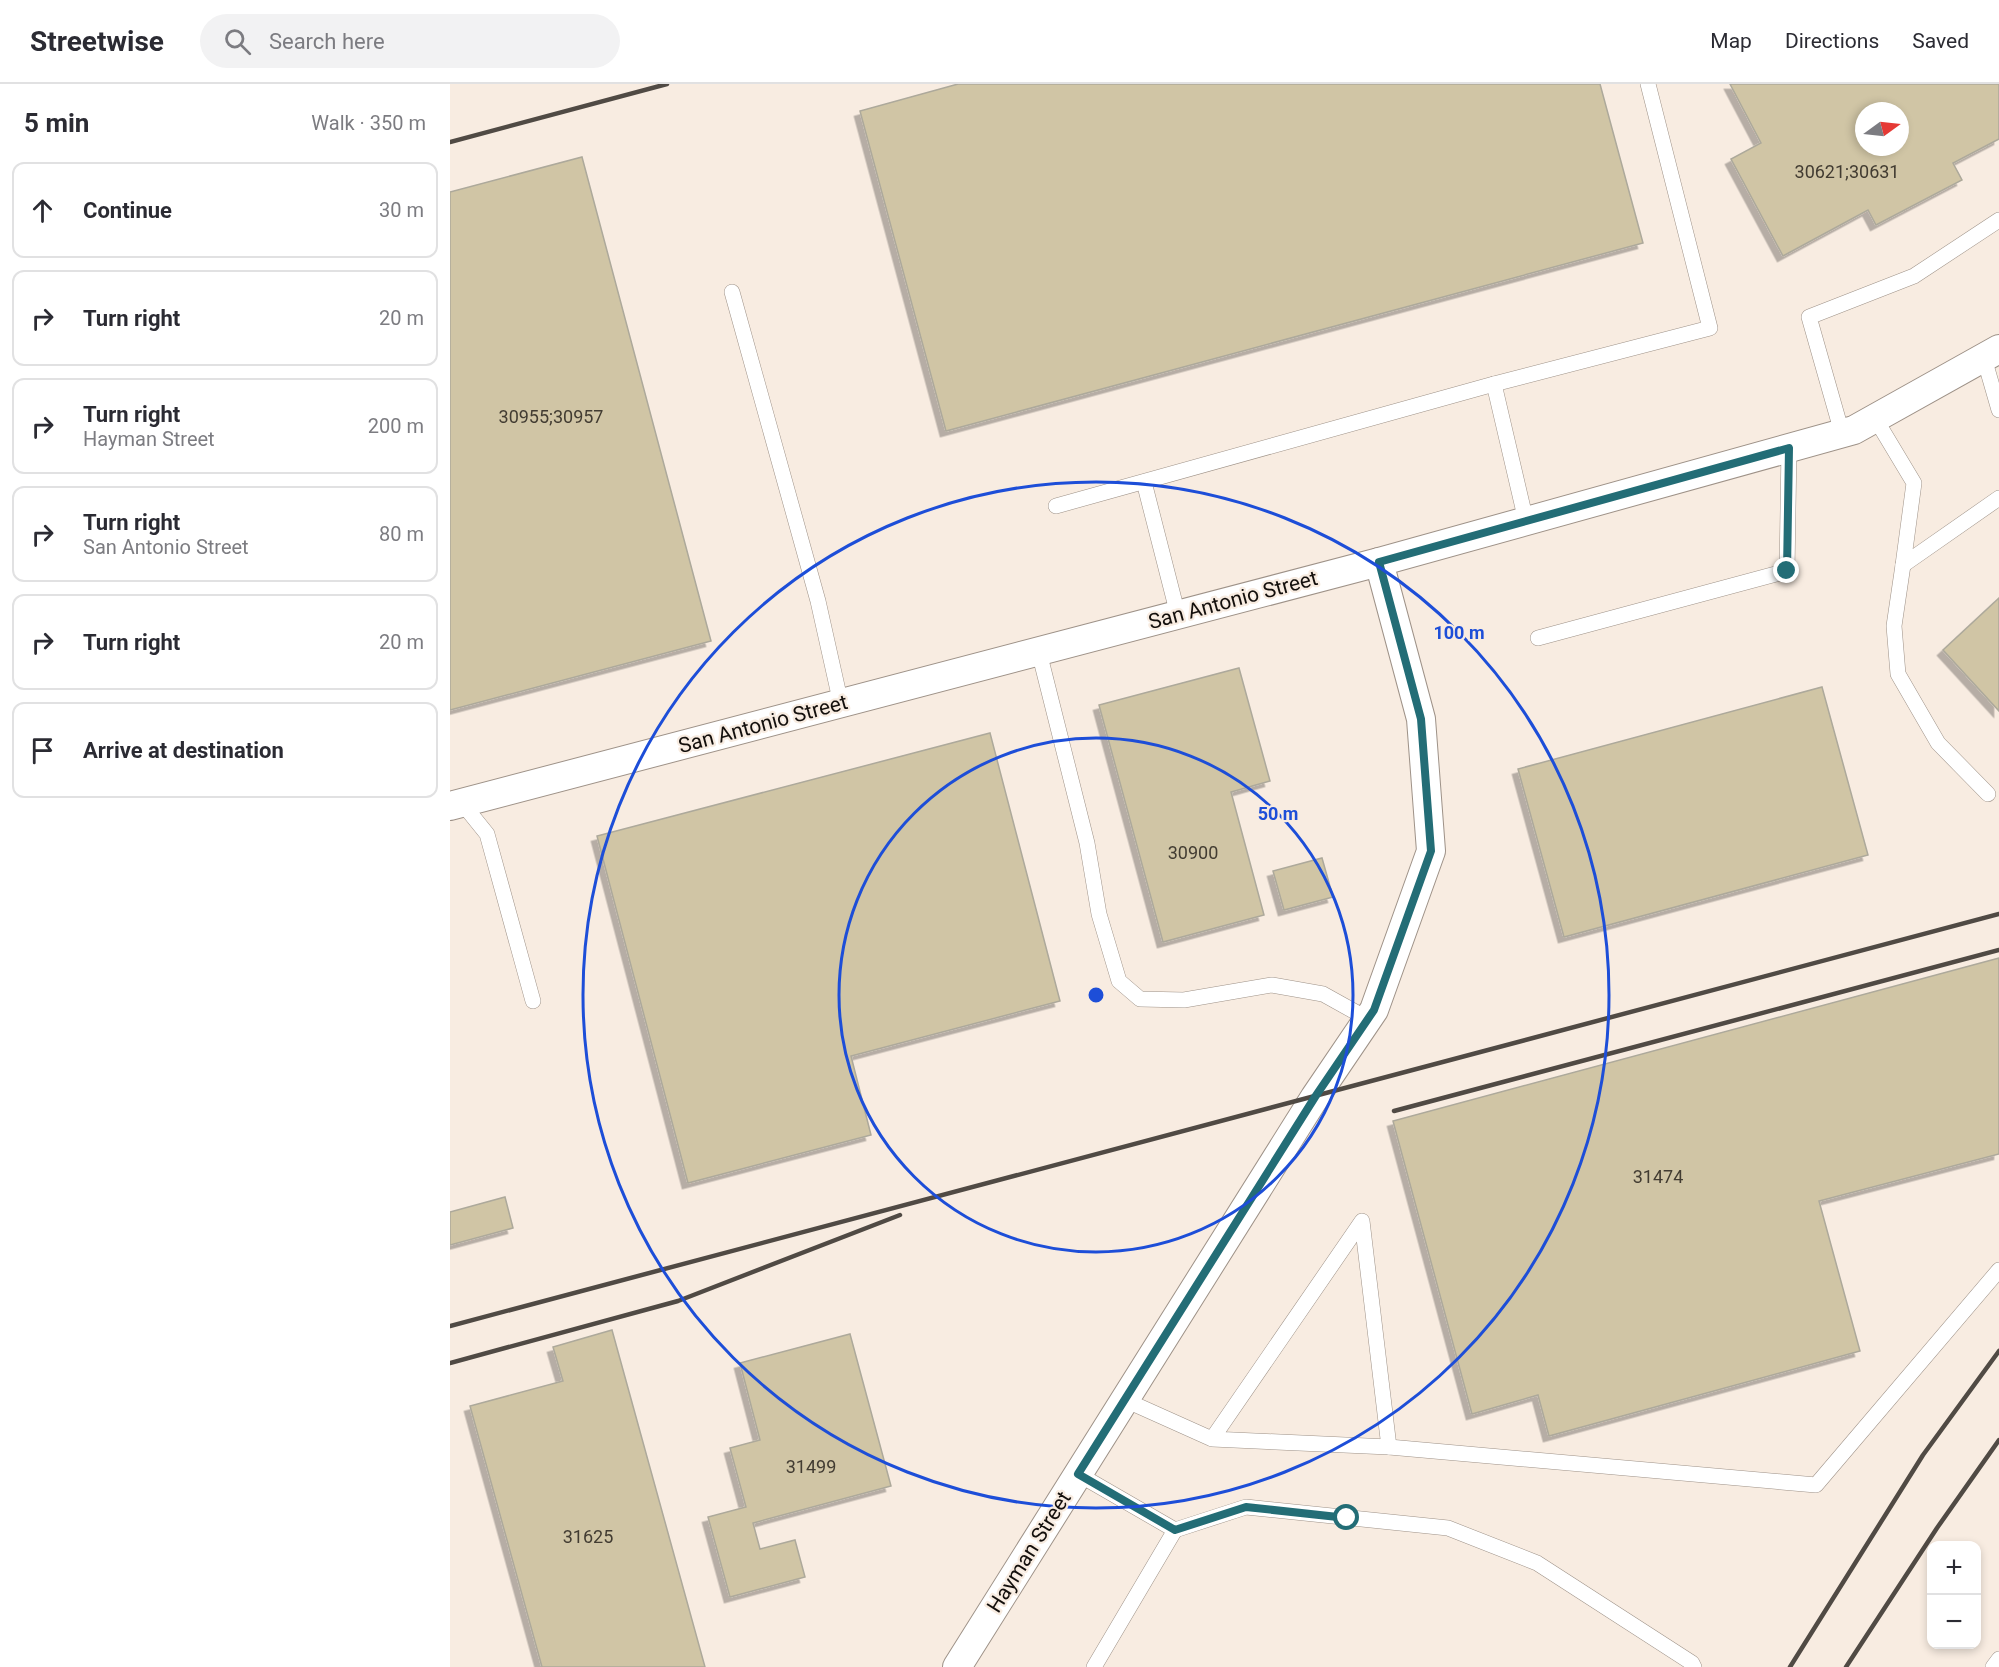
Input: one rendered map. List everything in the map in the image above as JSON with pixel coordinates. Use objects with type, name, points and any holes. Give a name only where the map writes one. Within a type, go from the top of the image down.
[{"type":"street","name":"San Antonio Street","points":[[456,805],[1379,562],[1854,430],[1991,353]]},
{"type":"street","name":"Hayman Street","points":[[957,1667],[1315,1097],[1374,1010],[1431,851],[1421,719],[1379,562]]},
{"type":"lane","points":[[1056,506],[1494,384],[1710,328],[1648,84]]},
{"type":"lane","points":[[1842,433],[1809,317],[1914,276],[1999,220]]},
{"type":"lane","points":[[732,292],[818,601],[841,704]]},
{"type":"lane","points":[[1991,353],[1999,410]]},
{"type":"lane","points":[[1494,384],[1526,521]]},
{"type":"lane","points":[[1875,418],[1914,483],[1894,626],[1898,674],[1938,743],[1988,794]]},
{"type":"lane","points":[[1538,638],[1787,571],[1789,448]]},
{"type":"lane","points":[[1144,482],[1178,615]]},
{"type":"lane","points":[[1903,565],[1999,498]]},
{"type":"lane","points":[[1039,652],[1087,843],[1100,914],[1119,981],[1140,999],[1184,1000],[1272,985],[1323,993],[1368,1019]]},
{"type":"lane","points":[[456,805],[487,834],[533,1001]]},
{"type":"lane","points":[[1212,1438],[1362,1221],[1389,1447]]},
{"type":"lane","points":[[1125,1400],[1212,1438],[1389,1447],[1816,1485],[1999,1270]]},
{"type":"lane","points":[[1078,1474],[1175,1530]]},
{"type":"lane","points":[[1094,1667],[1175,1530],[1246,1507],[1448,1528],[1537,1563],[1692,1663],[1694,1667]]},
{"type":"lane","points":[[1994,1667],[1999,1659]]},
{"type":"building","points":[[958,84],[1600,84],[1643,243],[946,431],[860,111]]},
{"type":"building","points":[[1730,84],[1999,84],[1999,139],[1953,163],[1962,180],[1876,225],[1868,210],[1783,256],[1731,159],[1761,143]]},
{"type":"building","points":[[582,157],[711,641],[450,710],[450,192]]},
{"type":"building","points":[[1999,598],[1999,711],[1943,650]]},
{"type":"building","points":[[1239,668],[1270,781],[1231,792],[1264,915],[1163,942],[1099,705]]},
{"type":"building","points":[[1822,687],[1868,855],[1564,937],[1518,769]]},
{"type":"building","points":[[990,733],[1060,1001],[851,1056],[871,1135],[688,1183],[597,836]]},
{"type":"building","points":[[1322,858],[1333,897],[1284,910],[1273,871]]},
{"type":"building","points":[[1999,958],[1999,1154],[1819,1201],[1860,1351],[1549,1436],[1538,1395],[1472,1414],[1393,1121]]},
{"type":"building","points":[[505,1197],[513,1228],[450,1245],[450,1212]]},
{"type":"building","points":[[612,1330],[705,1667],[542,1667],[470,1406],[563,1381],[553,1347]]},
{"type":"building","points":[[850,1334],[891,1486],[753,1523],[760,1549],[795,1540],[805,1577],[730,1597],[708,1517],[746,1507],[730,1448],[760,1440],[740,1363]]},
{"type":"railway","points":[[450,142],[667,84]]},
{"type":"railway","points":[[450,1326],[1999,914]]},
{"type":"railway","points":[[1394,1111],[1999,950]]},
{"type":"railway","points":[[450,1363],[678,1301],[900,1215]]},
{"type":"railway","points":[[1790,1667],[1923,1455],[1999,1351]]},
{"type":"railway","points":[[1846,1667],[1937,1528],[1999,1440]]},
{"type":"route","points":[[1347,1518],[1246,1507],[1175,1530],[1078,1474],[1315,1097],[1374,1010],[1431,851],[1421,719],[1379,562],[1789,448],[1787,571]]}]
